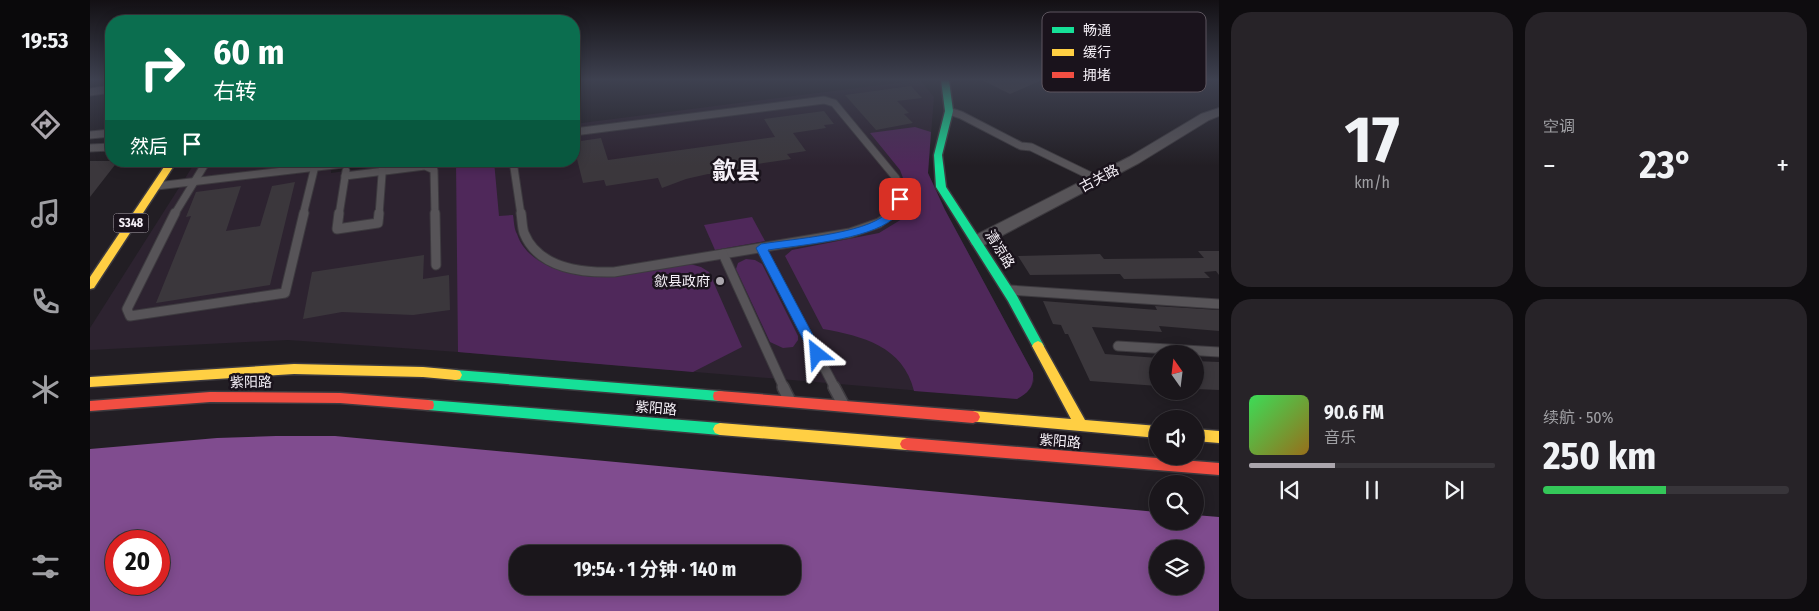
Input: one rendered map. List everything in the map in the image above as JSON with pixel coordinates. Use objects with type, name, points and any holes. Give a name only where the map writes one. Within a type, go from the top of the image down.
[{"type":"main road","name":"清凉路","points":[[949,111],[938,155],[941,187],[978,241],[1008,290],[1081,426]]},
{"type":"main road","name":"S348","points":[[90,285],[169,167]]},
{"type":"main road","name":"紫阳路","points":[[90,382],[256,370],[423,372],[1149,431]]},
{"type":"main road","name":"紫阳路","points":[[90,406],[210,397],[348,398],[1219,469]]},
{"type":"main road","points":[[1204,436],[1219,437]]},
{"type":"street","name":"古关路","points":[[978,241],[1134,160],[1205,117],[1219,112]]},
{"type":"lane","points":[[580,131],[757,109]]},
{"type":"lane","points":[[514,167],[524,232],[527,238],[543,256],[560,266],[581,272],[603,273],[850,233],[879,223],[889,217],[897,207],[900,192],[896,178],[839,109]]},
{"type":"lane","points":[[949,111],[962,115],[1021,146],[1031,148],[1097,179]]},
{"type":"lane","points":[[90,135],[105,134]]},
{"type":"lane","points":[[90,148],[105,147]]},
{"type":"lane","points":[[203,167],[179,205],[127,310],[130,316],[284,293],[315,167]]},
{"type":"lane","points":[[157,186],[294,167]]},
{"type":"lane","points":[[347,167],[338,229],[378,223],[382,167]]},
{"type":"lane","points":[[345,176],[416,167]]},
{"type":"lane","points":[[427,167],[434,170],[436,265]]},
{"type":"lane","points":[[761,248],[844,407]]},
{"type":"lane","points":[[723,254],[790,402]]},
{"type":"lane","points":[[1008,290],[1219,304]]},
{"type":"lane","points":[[1118,346],[1219,352]]},
{"type":"shaded area","name":"歙县政府","points":[[696,109],[933,109],[928,173],[945,210],[1033,373],[1034,381],[1031,388],[1017,399],[458,352],[288,340],[90,350],[90,328],[192,167],[332,167],[331,173],[372,167],[580,167],[580,123]]},
{"type":"shaded area","points":[[915,127],[931,132],[928,173],[945,210],[1033,373],[1033,382],[1030,389],[1017,399],[914,391],[909,376],[901,363],[891,353],[852,335],[823,329],[785,256],[792,250],[879,233],[902,219],[910,203],[909,194],[900,170],[870,133]]},
{"type":"shaded area","points":[[456,167],[495,167],[499,216],[513,215],[515,230],[522,245],[539,261],[561,271],[596,277],[690,264],[701,267],[709,272],[742,347],[693,372],[458,352]]},
{"type":"shaded area","points":[[752,217],[765,241],[715,250],[704,225]]},
{"type":"shaded area","points":[[746,259],[755,260],[762,264],[798,336],[798,340],[793,347],[783,348],[770,342],[736,269],[738,263]]},
{"type":"shaded area","points":[[335,436],[1149,511],[1149,530],[1204,530],[1204,516],[1219,517],[1219,611],[90,611],[90,449],[217,438]]},
{"type":"building","points":[[857,109],[905,109],[909,113],[904,114],[913,123],[876,130]]},
{"type":"building","points":[[824,111],[834,124],[824,125],[826,128],[793,133],[806,151],[787,154],[791,159],[751,165],[756,174],[708,174],[686,179],[662,188],[658,178],[606,186],[604,180],[583,183],[579,167],[580,141],[601,138],[608,160],[775,137],[764,119]]},
{"type":"building","points":[[90,161],[105,161],[105,167],[113,167],[90,197]]},
{"type":"building","points":[[295,182],[270,285],[156,303],[191,216],[186,217],[196,192],[241,186],[226,231],[260,226],[272,186]]},
{"type":"building","points":[[1198,251],[1219,251],[1219,275],[1216,271],[1204,272],[1210,278],[1124,279],[1120,274],[1030,275],[1018,256],[1100,254],[1104,259],[1204,258]]},
{"type":"building","points":[[424,255],[423,279],[449,275],[450,310],[413,315],[342,312],[303,319],[312,272]]},
{"type":"building","points":[[1043,301],[1157,310],[1155,306],[1219,310],[1219,331],[1159,326],[1162,332],[1092,327],[1105,354],[1149,357],[1149,385],[1090,381],[1068,334],[1065,334],[1061,325],[1053,324]]},
{"type":"building","points":[[1204,361],[1219,362],[1219,390],[1204,389]]},
{"type":"traffic: fast","points":[[949,109],[938,155],[941,187],[1013,299],[1038,346]]},
{"type":"traffic: fast","points":[[456,375],[719,396]]},
{"type":"traffic: fast","points":[[428,405],[720,429]]},
{"type":"traffic: slow","points":[[90,285],[169,167]]},
{"type":"traffic: slow","points":[[1038,346],[1081,426]]},
{"type":"traffic: slow","points":[[90,382],[294,369],[423,372],[456,375]]},
{"type":"traffic: slow","points":[[973,417],[1149,431]]},
{"type":"traffic: slow","points":[[720,429],[907,444]]},
{"type":"traffic: slow","points":[[1204,436],[1219,437]]},
{"type":"traffic: jam","points":[[719,396],[973,417]]},
{"type":"traffic: jam","points":[[90,406],[210,397],[340,398],[428,405]]},
{"type":"traffic: jam","points":[[907,444],[1219,469]]},
{"type":"place","name":"歙县政府","points":[[720,281]]},
{"type":"district","name":"歙县","points":[[736,171]]},
{"type":"route","points":[[817,354],[761,248],[850,233],[871,226],[889,217],[897,207],[900,199]]}]
